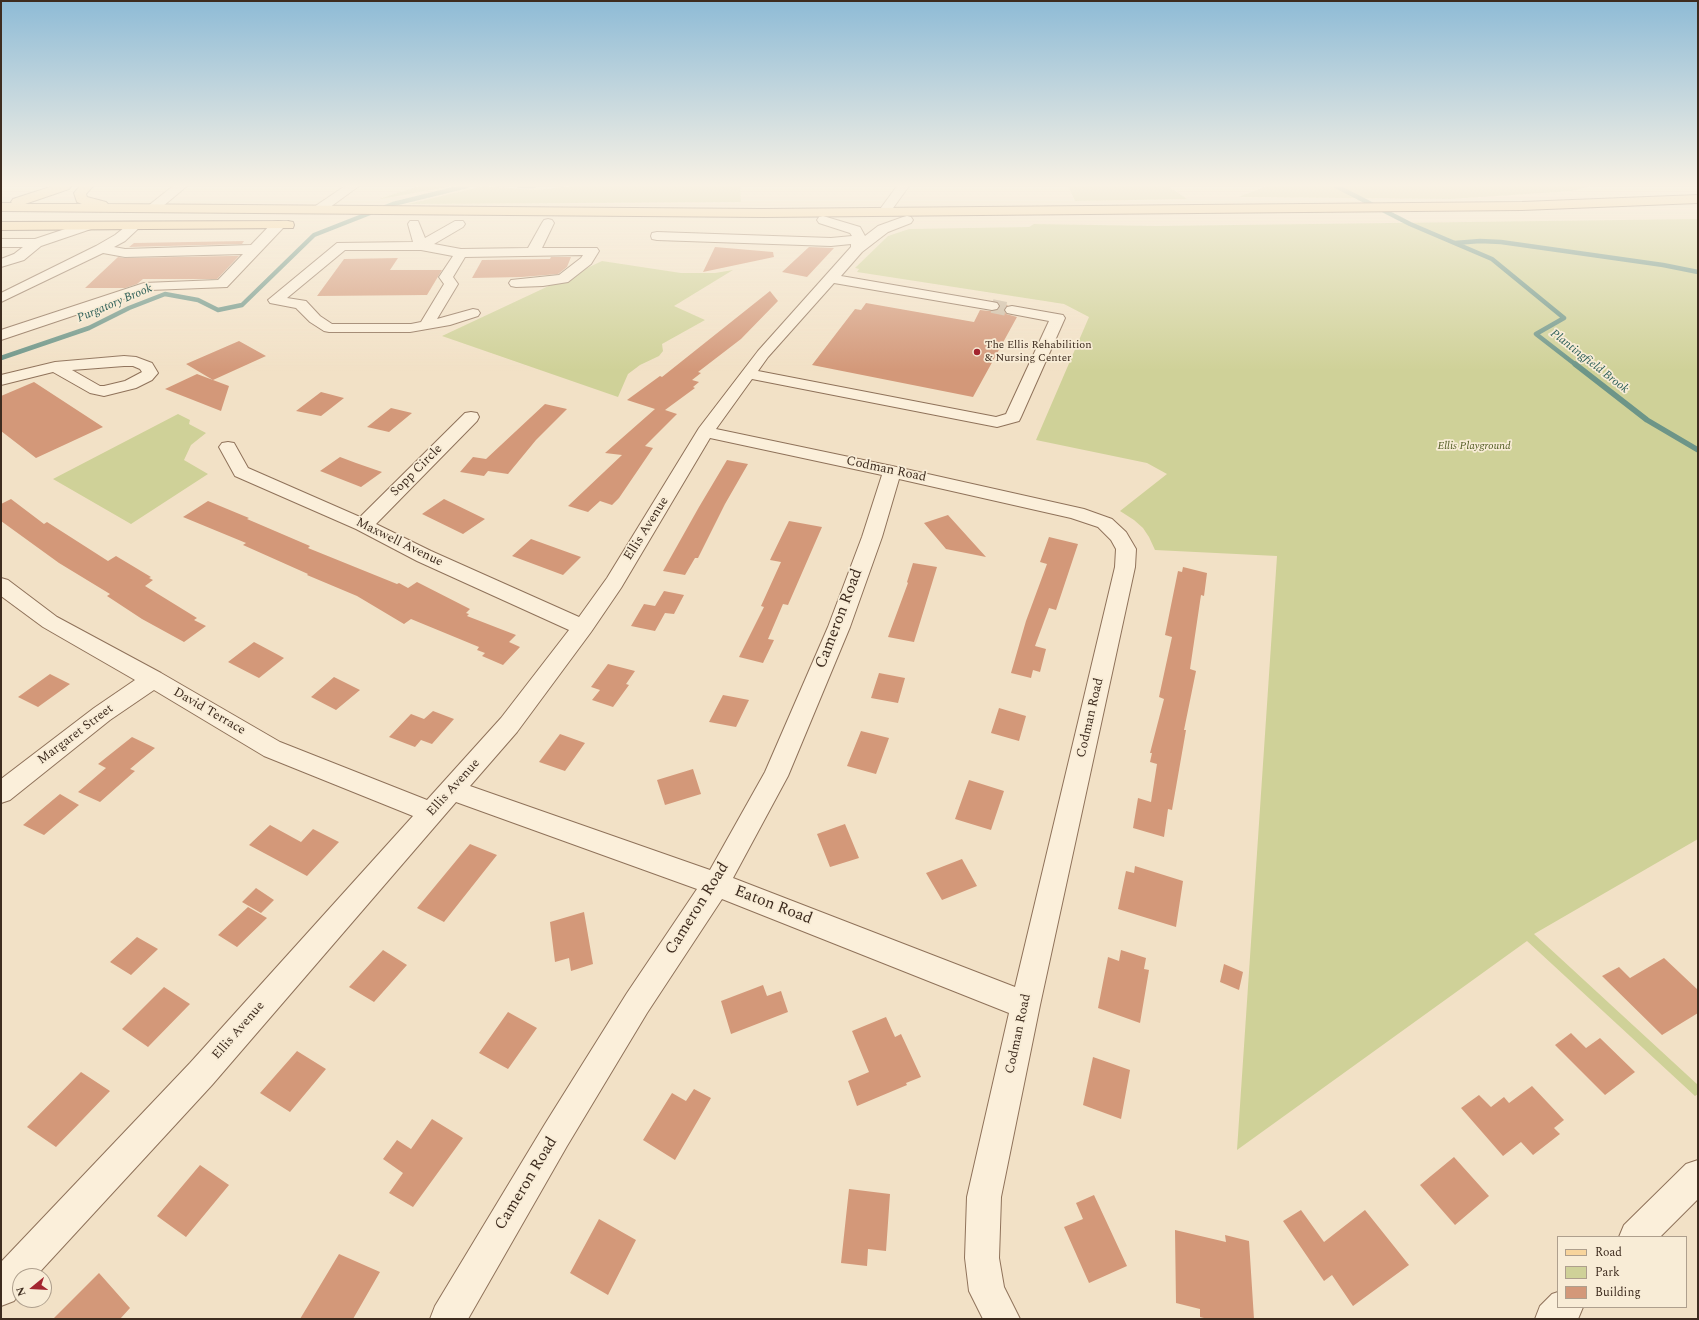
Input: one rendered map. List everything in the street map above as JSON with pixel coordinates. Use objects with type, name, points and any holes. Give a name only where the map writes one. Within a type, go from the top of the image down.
[{"type":"street","points":[[1,263],[19,257],[30,248]]},
{"type":"street","points":[[1,298],[101,249],[125,253],[229,251],[246,248]]},
{"type":"street","points":[[1,335],[149,286],[222,284],[257,248]]},
{"type":"street","points":[[340,248],[275,300],[301,304],[315,319],[329,328],[410,328],[445,322],[473,313]]},
{"type":"street","points":[[430,248],[461,253],[592,251],[586,261],[563,279],[543,282],[516,283]]},
{"type":"street","points":[[533,252],[535,248]]},
{"type":"street","name":"Ellis Avenue","points":[[1,1288],[201,1074],[509,725],[583,627],[614,583],[705,432],[763,354],[831,278],[856,248]]},
{"type":"street","points":[[410,328],[438,284],[446,278],[461,253]]},
{"type":"street","points":[[426,325],[450,284],[446,278]]},
{"type":"street","points":[[831,278],[992,306]]},
{"type":"street","points":[[749,374],[997,422],[1013,417],[1058,318],[1012,310]]},
{"type":"street","points":[[1,380],[55,367],[124,361],[136,362],[146,366],[150,373],[146,377],[130,385],[104,391],[96,390],[55,367]]},
{"type":"street","name":"Sopp Circle","points":[[363,526],[471,417]]},
{"type":"street","name":"Codman Road","points":[[705,432],[1014,498],[1084,516],[1105,523],[1119,536],[1126,549],[1125,567],[1025,1005],[984,1197],[982,1258],[987,1291],[1002,1319]]},
{"type":"street","name":"Maxwell Avenue","points":[[228,447],[241,472],[583,627]]},
{"type":"street","name":"Cameron Road","points":[[448,1319],[556,1135],[637,1003],[716,884],[776,776],[839,626],[872,537],[892,472]]},
{"type":"street","name":"David Terrace","points":[[1,585],[50,622],[153,679],[272,749],[432,813]]},
{"type":"street","name":"Margaret Street","points":[[1,793],[102,714],[153,679]]},
{"type":"street","name":"Eaton Road","points":[[452,790],[716,884],[1025,1005]]},
{"type":"street","points":[[1637,1236],[1698,1176]]},
{"type":"street","points":[[1553,1319],[1564,1308]]},
{"type":"green space","name":"Ellis Playground","points":[[876,248],[1698,248],[1698,839],[1534,934],[1698,1085],[1698,1094],[1695,1096],[1527,941],[1237,1150],[1277,556],[1155,550],[1143,528],[1120,511],[1167,474],[1147,463],[1036,440],[1089,317],[1064,304],[857,272],[859,269],[855,268]]},
{"type":"green space","points":[[602,261],[681,273],[715,273],[733,270],[674,306],[705,320],[662,344],[663,351],[659,356],[640,365],[628,374],[618,397],[442,336]]},
{"type":"green space","points":[[178,414],[190,420],[189,424],[206,433],[191,445],[184,460],[208,474],[131,524],[53,479]]},
{"type":"building","points":[[715,248],[773,252],[774,257],[703,272]]},
{"type":"building","points":[[808,248],[834,248],[807,277],[782,272]]},
{"type":"building","points":[[239,256],[217,279],[143,279],[137,284],[125,288],[85,288],[118,257]]},
{"type":"building","points":[[551,257],[571,257],[567,267],[558,274],[522,277],[472,278],[482,260],[550,259]]},
{"type":"building","points":[[398,258],[390,270],[442,270],[427,295],[317,296],[344,259]]},
{"type":"building","points":[[770,291],[778,301],[741,339],[698,372],[701,373],[692,380],[699,382],[693,387],[695,388],[665,410],[677,414],[645,446],[653,448],[619,498],[612,505],[600,501],[588,512],[568,506],[622,455],[605,453],[655,409],[627,400],[660,376],[662,377]]},
{"type":"building","name":"The Ellis Rehabilition & Nursing Center","points":[[866,303],[974,322],[980,310],[997,310],[1000,307],[999,304],[1008,305],[1004,309],[1006,314],[1017,317],[973,397],[812,365],[855,309],[861,310]]},
{"type":"building","points":[[239,341],[266,356],[213,380],[186,364]]},
{"type":"building","points":[[197,374],[229,386],[221,411],[165,389]]},
{"type":"building","points":[[34,382],[103,427],[36,458],[1,431],[1,396]]},
{"type":"building","points":[[321,392],[344,398],[321,416],[296,411]]},
{"type":"building","points":[[545,404],[567,409],[536,440],[508,474],[488,471],[484,476],[460,472],[473,457],[486,459]]},
{"type":"building","points":[[391,408],[412,413],[389,432],[367,427]]},
{"type":"building","points":[[340,457],[382,472],[361,487],[320,471]]},
{"type":"building","points":[[727,460],[748,464],[725,504],[698,558],[695,558],[685,575],[663,571],[699,507]]},
{"type":"building","points":[[11,499],[44,524],[47,522],[108,561],[116,556],[151,577],[149,578],[153,580],[145,586],[197,618],[194,620],[206,626],[184,642],[142,619],[107,596],[110,594],[59,563],[1,521],[1,504]]},
{"type":"building","points":[[444,499],[485,519],[463,534],[422,514]]},
{"type":"building","points":[[208,501],[310,546],[308,548],[397,584],[399,583],[408,588],[417,582],[470,609],[466,613],[469,614],[467,616],[516,635],[509,642],[520,647],[503,665],[482,656],[485,653],[477,650],[479,647],[411,619],[404,624],[357,596],[307,575],[308,574],[243,545],[246,543],[183,517]]},
{"type":"building","points":[[948,515],[986,557],[946,549],[924,523]]},
{"type":"building","points":[[789,521],[822,527],[788,605],[783,604],[768,639],[774,640],[763,663],[739,657],[764,607],[761,606],[781,562],[770,560]]},
{"type":"building","points":[[1049,537],[1078,544],[1056,610],[1049,608],[1035,646],[1046,649],[1040,672],[1033,670],[1031,678],[1011,673],[1026,621],[1047,564],[1040,562]]},
{"type":"building","points":[[531,539],[581,557],[563,575],[512,556]]},
{"type":"building","points":[[913,563],[937,567],[914,642],[888,637],[908,583],[907,582]]},
{"type":"building","points":[[1183,567],[1207,573],[1204,596],[1201,595],[1190,669],[1196,671],[1184,730],[1186,730],[1172,810],[1168,809],[1164,837],[1133,828],[1138,798],[1151,802],[1157,764],[1150,762],[1152,753],[1150,753],[1164,699],[1159,697],[1172,637],[1165,635],[1178,571],[1182,572]]},
{"type":"building","points":[[664,591],[684,595],[674,614],[665,613],[655,631],[631,626],[644,604],[655,606]]},
{"type":"building","points":[[254,642],[284,658],[259,678],[228,662]]},
{"type":"building","points":[[608,664],[635,671],[626,684],[629,685],[613,707],[592,700],[600,690],[591,687]]},
{"type":"building","points":[[879,673],[905,678],[898,703],[871,698]]},
{"type":"building","points":[[50,674],[70,684],[38,707],[18,697]]},
{"type":"building","points":[[334,677],[360,690],[336,710],[311,697]]},
{"type":"building","points":[[723,695],[749,700],[736,727],[709,722]]},
{"type":"building","points":[[999,708],[1026,716],[1019,741],[991,733]]},
{"type":"building","points":[[433,711],[454,719],[432,744],[421,740],[415,747],[389,737],[411,714],[424,719]]},
{"type":"building","points":[[861,731],[889,738],[876,774],[847,766]]},
{"type":"building","points":[[560,734],[585,743],[565,771],[539,762]]},
{"type":"building","points":[[132,737],[155,748],[130,769],[135,771],[100,802],[78,792],[106,768],[98,764]]},
{"type":"building","points":[[693,769],[701,794],[665,805],[657,780]]},
{"type":"building","points":[[969,780],[1004,791],[991,830],[955,819]]},
{"type":"building","points":[[60,794],[79,805],[44,835],[23,825]]},
{"type":"building","points":[[845,824],[859,858],[830,867],[817,834]]},
{"type":"building","points":[[270,825],[301,842],[313,829],[339,842],[307,876],[249,845]]},
{"type":"building","points":[[470,844],[497,855],[444,922],[417,908]]},
{"type":"building","points":[[962,859],[977,886],[942,900],[926,873]]},
{"type":"building","points":[[1135,866],[1183,881],[1176,927],[1118,909],[1126,871],[1134,873]]},
{"type":"building","points":[[256,888],[274,900],[261,913],[242,902]]},
{"type":"building","points":[[248,907],[267,918],[237,947],[218,935]]},
{"type":"building","points":[[584,912],[593,964],[571,971],[569,958],[555,962],[550,922]]},
{"type":"building","points":[[137,937],[158,949],[131,975],[110,962]]},
{"type":"building","points":[[383,950],[407,965],[374,1002],[349,987]]},
{"type":"building","points":[[1121,950],[1146,958],[1144,969],[1149,970],[1140,1023],[1098,1008],[1108,957],[1119,961]]},
{"type":"building","points":[[1664,958],[1698,990],[1698,1013],[1662,1035],[1602,976],[1619,967],[1630,978]]},
{"type":"building","points":[[1224,964],[1243,972],[1239,990],[1220,982]]},
{"type":"building","points":[[763,985],[767,996],[781,991],[788,1012],[731,1034],[721,1001]]},
{"type":"building","points":[[164,987],[190,1004],[148,1047],[122,1029]]},
{"type":"building","points":[[508,1012],[537,1028],[508,1069],[479,1053]]},
{"type":"building","points":[[886,1017],[895,1037],[901,1034],[921,1077],[906,1083],[907,1085],[857,1106],[848,1081],[869,1072],[852,1031]]},
{"type":"building","points":[[1571,1033],[1586,1048],[1600,1038],[1635,1072],[1605,1095],[1555,1045]]},
{"type":"building","points":[[297,1051],[326,1069],[290,1112],[260,1093]]},
{"type":"building","points":[[1093,1057],[1130,1070],[1121,1119],[1083,1105]]},
{"type":"building","points":[[81,1072],[110,1091],[56,1147],[27,1127]]},
{"type":"building","points":[[1532,1086],[1564,1120],[1554,1128],[1560,1134],[1533,1155],[1521,1142],[1503,1156],[1461,1108],[1479,1095],[1491,1107],[1504,1097],[1509,1103]]},
{"type":"building","points":[[694,1089],[711,1098],[675,1160],[643,1140],[672,1093],[686,1101]]},
{"type":"building","points":[[432,1119],[463,1138],[413,1207],[389,1193],[403,1173],[383,1159],[397,1140],[411,1149]]},
{"type":"building","points":[[1454,1157],[1489,1196],[1455,1225],[1420,1185]]},
{"type":"building","points":[[200,1165],[229,1185],[186,1237],[157,1216]]},
{"type":"building","points":[[849,1189],[890,1194],[886,1251],[868,1249],[867,1266],[841,1263]]},
{"type":"building","points":[[1094,1195],[1127,1266],[1089,1283],[1064,1227],[1083,1219],[1076,1203]]},
{"type":"building","points":[[1301,1210],[1324,1242],[1365,1210],[1409,1265],[1353,1306],[1332,1275],[1324,1281],[1283,1221]]},
{"type":"building","points":[[599,1219],[636,1240],[608,1295],[570,1273]]},
{"type":"building","points":[[1175,1230],[1226,1242],[1225,1235],[1249,1241],[1254,1319],[1208,1319],[1200,1317],[1200,1309],[1176,1303]]},
{"type":"building","points":[[339,1254],[380,1272],[353,1319],[300,1319]]},
{"type":"building","points":[[99,1273],[130,1308],[120,1319],[53,1319]]},
{"type":"waterway","name":"Purgatory Brook","points":[[1,358],[89,328],[129,308],[165,294],[198,300],[218,310],[242,305],[301,248]]},
{"type":"waterway","name":"Plantingfield Brook","points":[[1465,248],[1492,259],[1564,318],[1536,334],[1576,365]]},
{"type":"waterway","points":[[1540,248],[1663,265],[1698,272]]},
{"type":"waterway","name":"Plantingfield Brook","points":[[1575,364],[1647,420],[1698,450]]},
{"type":"tunnel","points":[[992,306],[1012,310]]},
{"type":"place","name":"The Ellis Rehabilition & Nursing Center","points":[[977,352]]}]
